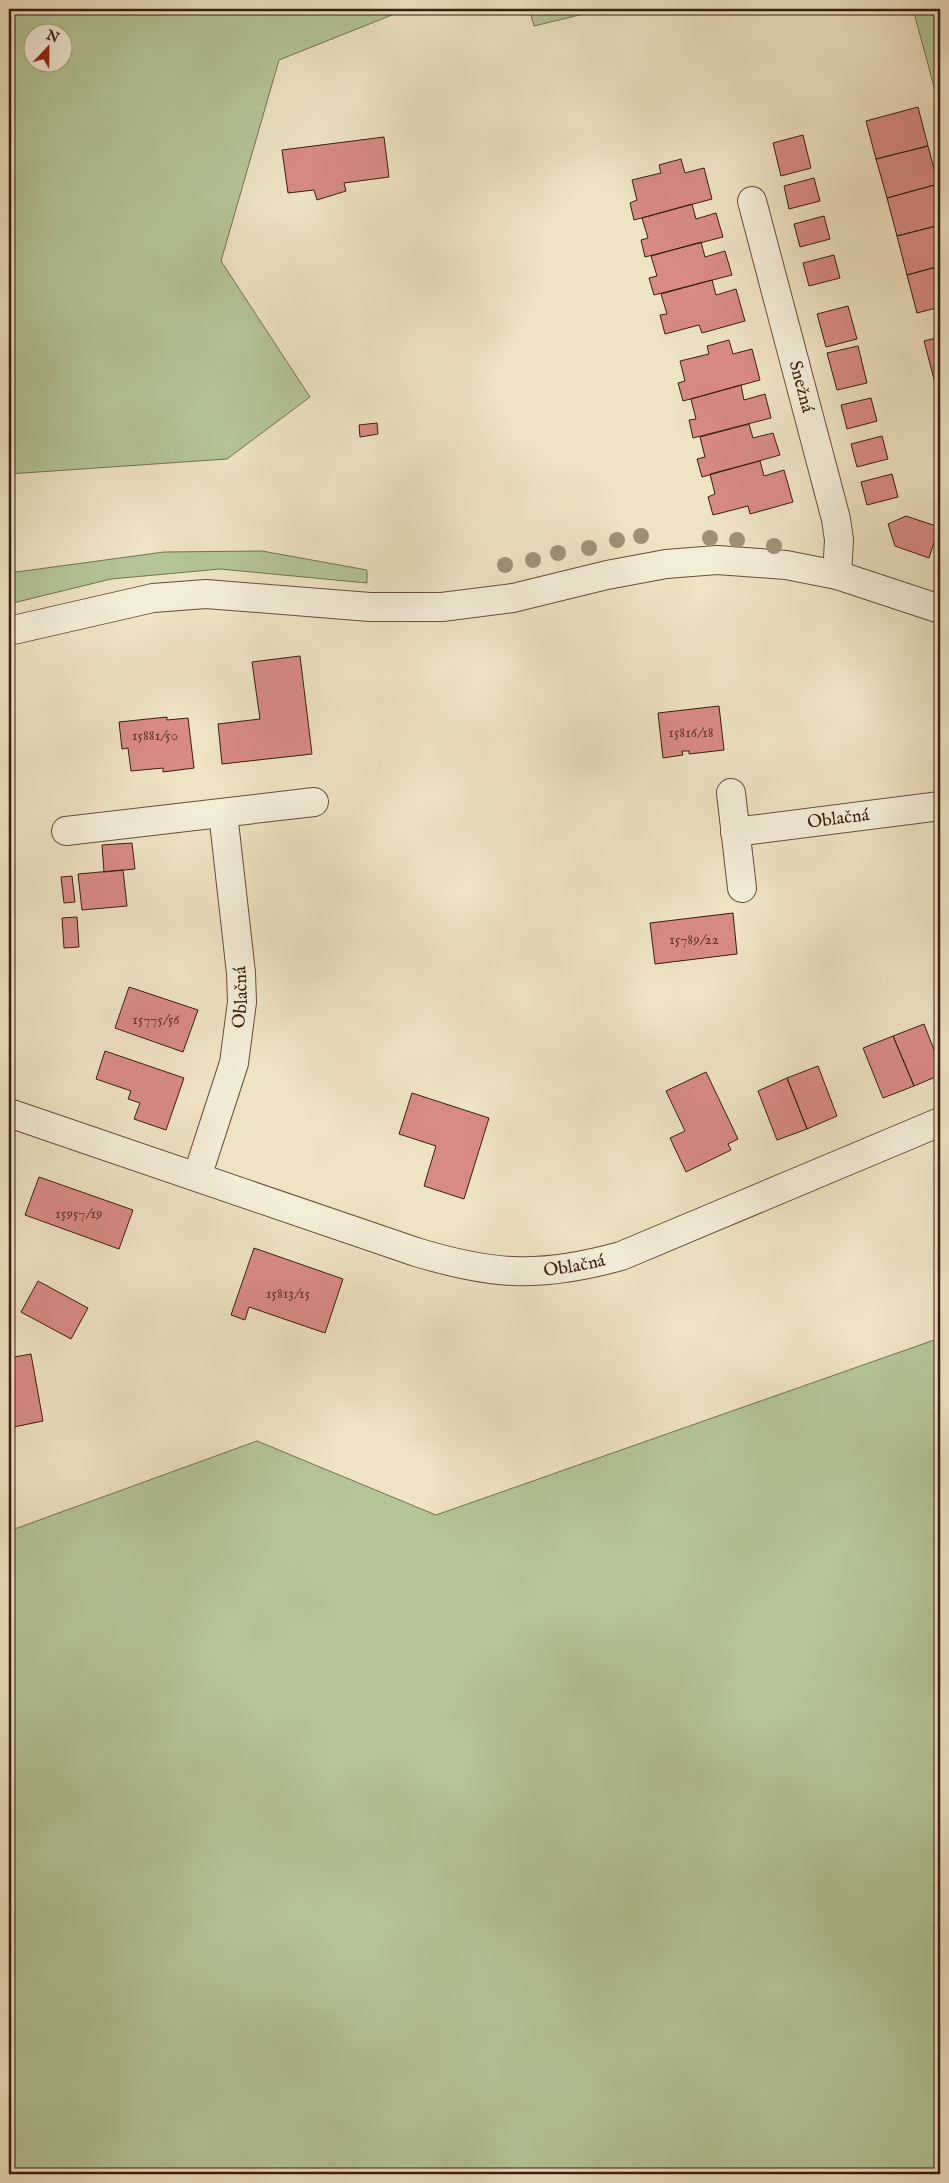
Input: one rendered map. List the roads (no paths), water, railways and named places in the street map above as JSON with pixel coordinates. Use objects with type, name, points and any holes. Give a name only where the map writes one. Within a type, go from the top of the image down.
[{"type":"street","name":"Snežná","points":[[752,201],[836,519],[839,540],[837,575]]},
{"type":"street","points":[[9,631],[154,598],[206,594],[282,598],[370,607],[442,606],[513,598],[607,575],[666,564],[717,560],[786,565],[837,575],[940,608]]},
{"type":"street","points":[[731,793],[742,888]]},
{"type":"street","points":[[66,831],[314,802]]},
{"type":"street","name":"Oblačná","points":[[735,832],[940,806]]},
{"type":"street","name":"Oblačná","points":[[197,1177],[234,1063],[242,1002],[241,973],[223,813]]},
{"type":"street","name":"Oblačná","points":[[9,1113],[461,1266],[499,1272],[545,1272],[579,1267],[621,1256],[940,1122]]}]
